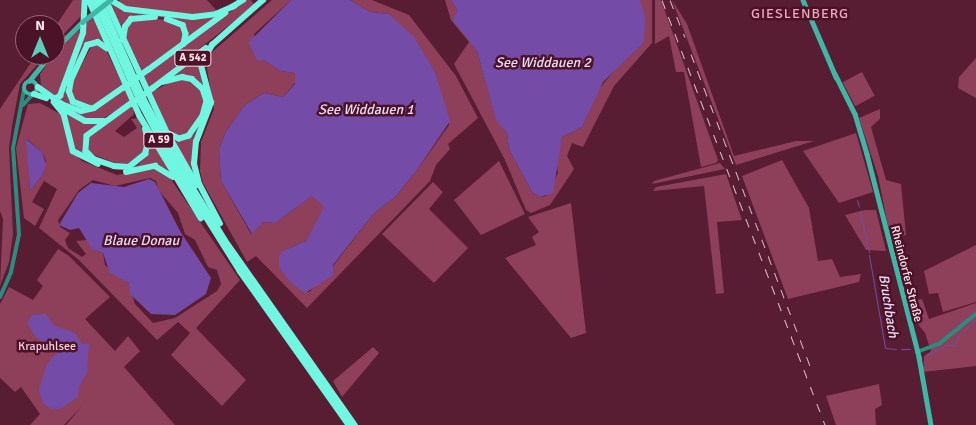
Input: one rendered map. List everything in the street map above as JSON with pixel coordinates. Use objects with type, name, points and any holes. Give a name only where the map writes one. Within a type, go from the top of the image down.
[{"type":"highway","points":[[54,100],[60,96],[83,34],[85,0]]},
{"type":"highway","points":[[89,0],[110,52],[140,116],[176,180],[242,269]]},
{"type":"highway","name":"A 59","points":[[95,0],[160,141],[242,269],[349,425]]},
{"type":"highway","name":"A 59","points":[[100,0],[166,141],[242,269],[355,425]]},
{"type":"highway","points":[[106,0],[123,43],[167,132],[205,197],[242,269]]},
{"type":"highway","points":[[110,0],[126,9],[193,17],[216,14],[234,6]]},
{"type":"highway","name":"A 542","points":[[91,110],[243,0]]},
{"type":"highway","name":"A 542","points":[[110,119],[224,35],[263,0]]},
{"type":"highway","points":[[123,43],[124,31],[129,22],[145,16],[178,21],[186,30],[184,44]]},
{"type":"highway","points":[[205,197],[194,164],[196,142],[211,103],[201,65],[205,54],[224,35]]},
{"type":"highway","points":[[91,110],[73,102],[69,92],[71,80],[86,45],[98,42],[110,52]]},
{"type":"highway","points":[[162,82],[178,77],[192,79],[203,89],[207,101],[203,116],[190,136],[179,139],[167,132]]},
{"type":"highway","points":[[37,85],[54,100],[85,121],[96,123],[110,119]]},
{"type":"highway","points":[[33,94],[78,110],[91,110]]},
{"type":"highway","points":[[54,100],[64,114],[70,145],[79,156],[118,171],[155,166],[176,180]]},
{"type":"highway","points":[[110,119],[87,136],[86,151],[94,159],[125,168],[138,163],[147,149],[147,136],[140,116]]},
{"type":"main road","points":[[65,39],[82,22],[110,0]]},
{"type":"main road","name":"Rheindorfer Straße","points":[[803,0],[859,128],[918,352],[931,425]]},
{"type":"main road","points":[[40,70],[33,94],[24,90],[29,81],[43,65]]},
{"type":"main road","points":[[29,81],[37,85]]},
{"type":"street","points":[[0,297],[13,266],[20,224],[13,148],[24,90]]},
{"type":"street","points":[[21,107],[33,94]]},
{"type":"street","points":[[918,352],[940,343],[976,314]]},
{"type":"green space","points":[[73,0],[82,0],[83,14],[65,33],[65,15],[63,15]]},
{"type":"green space","points":[[120,0],[207,0],[218,12],[197,16],[134,9],[116,3]]},
{"type":"green space","points":[[246,0],[251,0],[255,5],[148,89],[143,77]]},
{"type":"green space","points":[[272,0],[291,0],[254,34],[263,60],[281,71],[295,73],[295,83],[283,97],[264,93],[245,105],[226,131],[219,149],[221,181],[251,234],[263,222],[275,223],[312,196],[325,207],[306,241],[282,251],[291,283],[309,292],[318,283],[334,275],[333,266],[374,213],[395,197],[449,125],[435,72],[417,44],[389,14],[370,12],[350,0],[372,0],[409,15],[456,76],[478,118],[448,144],[450,149],[436,165],[430,181],[307,308],[256,256],[247,262],[203,183],[200,171],[201,142],[214,109],[207,69],[211,53]]},
{"type":"green space","points":[[445,0],[451,0],[457,10],[454,21],[477,51],[496,119],[507,133],[509,149],[532,192],[540,197],[546,196],[558,173],[556,157],[562,137],[582,127],[599,89],[613,72],[640,0],[652,0],[652,43],[614,86],[583,147],[572,143],[567,156],[574,169],[550,205],[531,213],[526,210],[505,160],[454,64],[469,42],[451,20]]},
{"type":"green space","points":[[655,0],[661,0],[718,160],[716,163],[701,167],[684,72],[676,72],[669,36],[655,44]]},
{"type":"green space","points":[[672,0],[687,24],[734,156],[796,141],[814,141],[736,165]]},
{"type":"green space","points":[[111,3],[122,9],[182,18],[220,14],[186,41],[180,21],[172,18],[138,16],[123,29],[109,4]]},
{"type":"green space","points":[[93,17],[105,43],[93,40],[85,45],[74,67],[68,92],[73,104],[85,109],[78,110],[60,101],[87,22]]},
{"type":"green space","points":[[150,18],[174,21],[184,29],[183,41],[140,74],[126,43],[125,30],[133,20]]},
{"type":"green space","points":[[85,24],[59,96],[56,97],[41,87],[40,74],[47,65],[65,65],[65,43]]},
{"type":"green space","points":[[93,43],[105,48],[123,85],[94,105],[85,106],[73,99],[70,87]]},
{"type":"green space","points":[[204,52],[199,69],[208,94],[209,104],[194,146],[195,178],[172,138],[184,140],[194,134],[206,112],[207,94],[201,85],[190,77],[170,77]]},
{"type":"green space","points":[[976,58],[976,98],[958,88],[959,77]]},
{"type":"green space","points":[[29,65],[37,65],[20,84],[12,126],[9,148],[13,234],[9,262],[0,286],[3,219],[0,211],[0,109]]},
{"type":"green space","points":[[862,72],[875,96],[855,106],[843,82]]},
{"type":"green space","points":[[178,78],[195,82],[205,96],[205,108],[192,132],[183,138],[168,129],[150,93]]},
{"type":"green space","points":[[125,89],[131,102],[100,120],[87,120],[67,108],[80,112]]},
{"type":"green space","points":[[40,103],[62,115],[70,149],[82,161],[117,175],[154,169],[170,178],[240,280],[196,328],[246,380],[222,406],[171,355],[190,333],[178,322],[157,340],[79,260],[39,228],[57,189],[44,181],[32,202],[44,209],[35,226],[24,218],[16,148],[28,104]],"holes":[[[27,139],[42,152],[46,161],[43,174],[30,191]],[[150,178],[156,181],[159,191],[178,213],[185,234],[195,240],[208,267],[217,270],[221,284],[217,291],[175,318],[153,323],[135,304],[128,282],[105,265],[103,253],[95,250],[87,240],[76,241],[86,254],[82,257],[68,248],[65,240],[70,233],[60,227],[58,220],[79,190],[93,180],[115,186]]]},
{"type":"green space","points":[[133,105],[134,114],[115,131],[124,137],[137,128],[131,119],[139,118],[146,145],[140,159],[123,166],[89,153],[89,136]]},
{"type":"green space","points":[[880,109],[880,119],[871,127],[886,180],[901,184],[906,235],[891,241],[878,176],[859,118]]},
{"type":"green space","points":[[65,112],[86,123],[100,124],[86,133],[83,151],[112,168],[125,170],[113,169],[74,149]]},
{"type":"green space","points":[[856,133],[873,192],[839,203],[803,151]]},
{"type":"green space","points":[[149,136],[168,170],[152,164],[125,170],[138,165],[147,155]]},
{"type":"green space","points":[[782,160],[809,208],[818,261],[832,259],[840,277],[861,274],[859,282],[788,299],[742,176]]},
{"type":"green space","points":[[499,161],[525,214],[481,235],[454,200]]},
{"type":"green space","points":[[720,163],[725,169],[652,184],[654,181]]},
{"type":"green space","points":[[726,174],[742,220],[717,222],[724,293],[716,294],[704,186],[653,191],[656,187]]},
{"type":"green space","points":[[433,182],[443,192],[429,209],[468,248],[434,283],[382,234]]},
{"type":"green space","points":[[571,203],[586,333],[571,338],[505,258],[536,245],[532,237],[539,232],[528,217]]},
{"type":"green space","points":[[865,210],[876,210],[886,251],[866,250],[845,215]]},
{"type":"green space","points":[[976,245],[976,302],[943,312],[938,293],[929,294],[924,271]]},
{"type":"green space","name":"Krapuhlsee","points":[[58,249],[69,256],[110,297],[85,319],[115,351],[128,336],[140,351],[124,367],[175,425],[66,425],[82,406],[64,425],[30,425],[40,414],[21,387],[15,392],[0,378],[0,304],[9,287],[33,300],[43,286],[37,280]]},
{"type":"green space","points":[[922,299],[929,319],[976,303],[976,366],[923,372],[924,356],[931,351],[925,333],[913,318],[912,301]]},
{"type":"green space","points":[[373,347],[379,353],[342,397],[333,381]]},
{"type":"green space","points":[[879,384],[882,405],[875,409],[876,425],[836,425],[826,396]]},
{"type":"water","name":"See Widdauen 1","points":[[291,0],[350,0],[370,12],[389,14],[414,37],[435,72],[450,121],[417,170],[395,197],[374,213],[333,265],[334,275],[305,293],[291,283],[279,267],[279,256],[282,251],[306,241],[324,207],[312,196],[275,223],[263,222],[252,234],[221,181],[219,149],[226,131],[245,105],[264,93],[283,97],[295,84],[295,73],[281,71],[263,60],[257,60],[249,42]]},
{"type":"water","name":"See Widdauen 2","points":[[451,0],[640,0],[645,18],[644,42],[603,82],[582,127],[562,137],[553,193],[540,197],[532,192],[509,149],[507,133],[496,120],[477,51],[453,21],[457,10]]},
{"type":"water","points":[[26,139],[42,152],[46,164],[43,174],[30,191]]},
{"type":"water","name":"Blaue Donau","points":[[149,179],[155,182],[180,231],[211,278],[206,294],[175,315],[151,314],[131,295],[128,282],[110,273],[103,253],[92,249],[79,228],[70,230],[59,225],[78,193],[91,183],[124,187]]},
{"type":"water","name":"Krapuhlsee","points":[[46,314],[53,325],[75,333],[82,344],[89,344],[87,372],[79,387],[78,397],[60,409],[51,409],[43,403],[39,390],[47,364],[57,352],[35,336],[27,323],[32,315]]},
{"type":"waterway","name":"Bruchbach","points":[[857,200],[859,207]]},
{"type":"waterway","name":"Bruchbach","points":[[860,211],[869,252]]},
{"type":"waterway","name":"Bruchbach","points":[[869,255],[885,348],[896,349]]},
{"type":"waterway","name":"Bruchbach","points":[[927,355],[946,345],[954,345],[959,335],[976,319]]},
{"type":"waterway","name":"Bruchbach","points":[[901,349],[910,349]]},
{"type":"railway","points":[[662,0],[825,425]]},
{"type":"railway","points":[[670,0],[685,37]]},
{"type":"railway","points":[[691,54],[811,369]]},
{"type":"district","name":"GIESLENBERG","points":[[800,14]]}]
